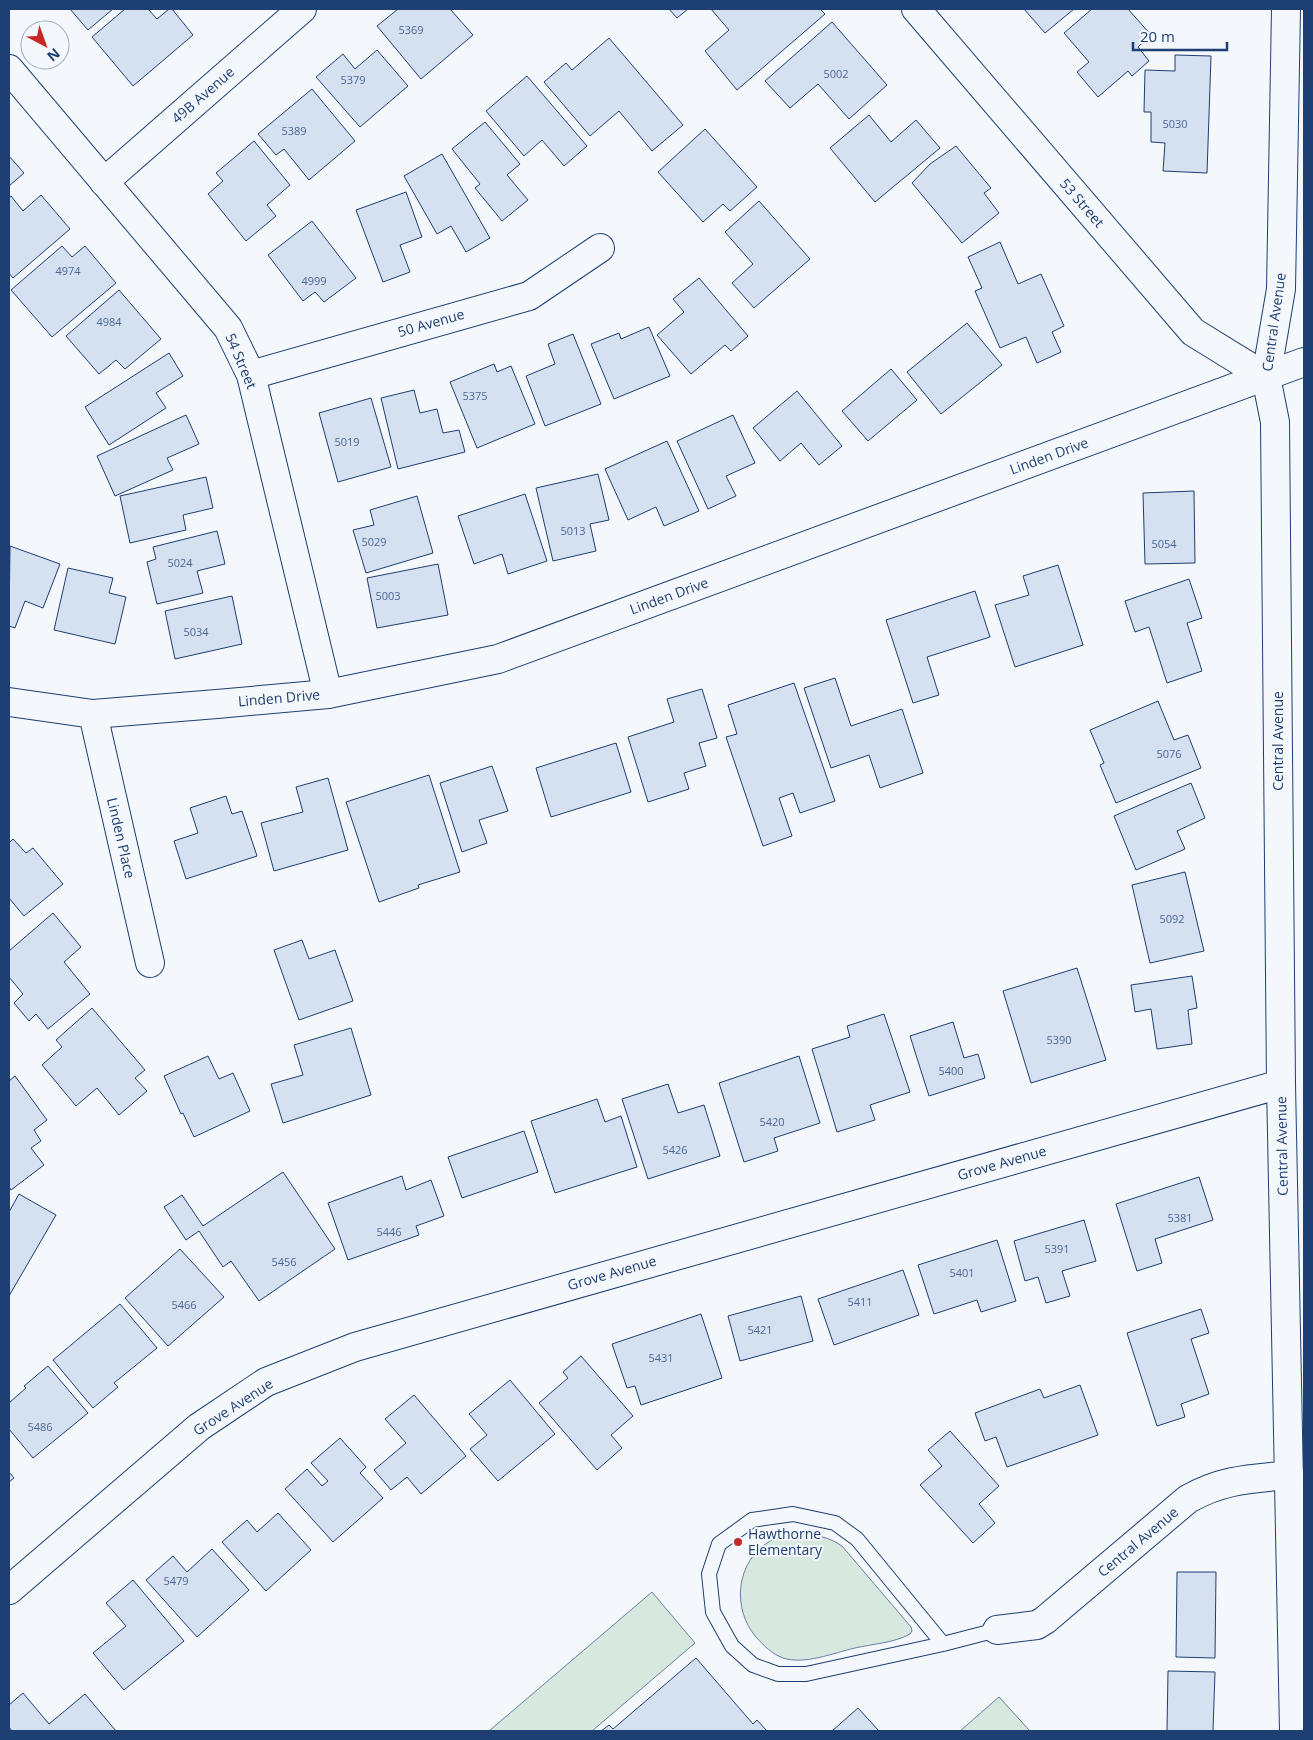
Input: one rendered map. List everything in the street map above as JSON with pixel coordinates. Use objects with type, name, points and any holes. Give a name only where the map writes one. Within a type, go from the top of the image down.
[{"type":"street","name":"49B Avenue","points":[[104,182],[302,9]]},
{"type":"street","name":"53 Street","points":[[916,9],[1193,332],[1266,377]]},
{"type":"street","name":"Central Avenue","points":[[1286,9],[1281,289],[1266,377],[1275,422],[1281,1084],[1294,1731]]},
{"type":"street","name":"54 Street","points":[[9,69],[228,328],[251,375],[328,694]]},
{"type":"street","name":"50 Avenue","points":[[251,375],[529,296],[600,248]]},
{"type":"street","name":"Linden Drive","points":[[9,702],[93,714],[328,694],[498,659],[1304,362]]},
{"type":"street","name":"Linden Place","points":[[93,714],[150,963]]},
{"type":"street","name":"Grove Avenue","points":[[9,1590],[199,1427],[266,1382],[346,1350],[1281,1084]]},
{"type":"street","name":"Central Avenue","points":[[997,1630],[1037,1625],[1046,1620],[1188,1499],[1204,1490],[1239,1479],[1290,1475]]},
{"type":"lane","points":[[943,1644],[857,1539],[835,1523],[793,1514],[752,1520],[719,1544],[709,1574],[713,1612],[732,1646],[753,1665],[778,1674],[806,1674],[943,1644],[997,1630]]},
{"type":"shaded area","points":[[799,1534],[832,1540],[842,1546],[911,1627],[912,1631],[910,1634],[890,1641],[819,1658],[800,1660],[783,1658],[765,1647],[748,1626],[743,1613],[741,1586],[744,1573],[758,1550],[770,1541],[788,1535]]},
{"type":"shaded area","points":[[652,1592],[695,1643],[592,1731],[489,1731]]},
{"type":"shaded area","points":[[999,1697],[1030,1731],[960,1731]]},
{"type":"building","points":[[70,9],[113,9],[88,30]]},
{"type":"building","points":[[125,9],[148,9],[157,19],[169,9],[172,9],[193,35],[133,86],[92,37]]},
{"type":"building","points":[[398,9],[450,9],[473,35],[421,79],[377,26]]},
{"type":"building","points":[[669,9],[688,9],[677,18]]},
{"type":"building","points":[[711,9],[820,9],[825,14],[737,90],[705,51],[729,30]]},
{"type":"building","points":[[1024,9],[1074,9],[1045,33]]},
{"type":"building","points":[[1092,9],[1128,9],[1151,35],[1138,47],[1149,61],[1132,76],[1128,71],[1098,97],[1077,72],[1089,62],[1064,33]]},
{"type":"building","points":[[832,22],[887,85],[849,119],[818,84],[790,108],[765,81]]},
{"type":"building","points":[[609,38],[683,125],[652,151],[619,111],[590,136],[544,82],[566,63],[572,70]]},
{"type":"building","points":[[377,50],[408,86],[360,127],[316,77],[343,54],[355,69]]},
{"type":"building","points":[[1175,55],[1211,56],[1207,173],[1163,171],[1165,143],[1151,142],[1151,112],[1144,112],[1145,70],[1175,71]]},
{"type":"building","points":[[527,76],[587,146],[564,166],[542,140],[524,156],[486,111]]},
{"type":"building","points":[[312,89],[355,141],[309,180],[284,149],[276,155],[258,134]]},
{"type":"building","points":[[869,115],[891,142],[916,120],[940,148],[875,202],[830,148]]},
{"type":"building","points":[[485,122],[520,164],[507,175],[528,200],[502,221],[475,188],[480,184],[452,149]]},
{"type":"building","points":[[705,129],[757,187],[730,211],[723,204],[703,222],[658,172]]},
{"type":"building","points":[[254,141],[290,185],[267,205],[276,216],[246,241],[208,194],[223,181],[216,173]]},
{"type":"building","points":[[956,146],[991,188],[984,193],[999,213],[962,243],[912,183],[930,164]]},
{"type":"building","points":[[442,154],[490,238],[466,252],[451,226],[437,234],[404,176]]},
{"type":"building","points":[[9,156],[24,173],[9,186]]},
{"type":"building","points":[[406,192],[422,237],[400,245],[410,272],[383,282],[356,210]]},
{"type":"building","points":[[41,195],[70,229],[13,278],[9,273],[9,197],[11,196],[23,211]]},
{"type":"building","points":[[759,201],[810,259],[754,308],[732,283],[753,264],[725,232]]},
{"type":"building","points":[[312,221],[356,278],[324,302],[315,292],[303,301],[268,255]]},
{"type":"building","points":[[1000,242],[1018,284],[1041,274],[1064,326],[1052,332],[1061,352],[1037,363],[1026,337],[1000,348],[975,291],[982,288],[968,257]]},
{"type":"building","points":[[62,246],[72,257],[85,246],[116,283],[52,337],[11,290]]},
{"type":"building","points":[[699,278],[748,336],[731,351],[725,345],[691,374],[657,335],[684,312],[673,299]]},
{"type":"building","points":[[119,290],[161,339],[125,369],[116,360],[99,374],[66,336]]},
{"type":"building","points":[[967,323],[1002,365],[941,414],[907,372]]},
{"type":"building","points":[[649,327],[670,376],[614,399],[591,344],[619,333],[621,339]]},
{"type":"building","points":[[573,334],[601,404],[545,426],[526,376],[555,364],[548,344]]},
{"type":"building","points":[[169,353],[183,376],[156,393],[166,408],[109,445],[85,407]]},
{"type":"building","points":[[494,364],[497,372],[511,366],[535,424],[477,448],[450,382]]},
{"type":"building","points":[[891,369],[917,400],[868,441],[842,411]]},
{"type":"building","points":[[414,390],[420,413],[437,409],[443,433],[459,430],[465,452],[398,469],[381,398]]},
{"type":"building","points":[[797,391],[842,446],[819,465],[801,443],[780,461],[753,428]]},
{"type":"building","points":[[371,398],[391,467],[338,482],[319,413]]},
{"type":"building","points":[[186,415],[199,444],[167,458],[173,470],[115,496],[97,456]]},
{"type":"building","points":[[733,415],[755,463],[726,476],[736,496],[708,509],[677,441]]},
{"type":"building","points":[[667,441],[699,511],[664,526],[656,507],[628,520],[605,469]]},
{"type":"building","points":[[598,474],[609,520],[590,524],[596,551],[553,561],[536,488]]},
{"type":"building","points":[[206,477],[213,508],[183,515],[186,530],[130,543],[120,496]]},
{"type":"building","points":[[1194,491],[1195,563],[1145,564],[1143,493]]},
{"type":"building","points":[[525,494],[547,561],[508,574],[502,554],[474,564],[458,516]]},
{"type":"building","points":[[417,496],[433,553],[366,573],[353,530],[374,525],[370,510]]},
{"type":"building","points":[[217,531],[225,564],[197,571],[203,593],[157,604],[147,562],[156,559],[153,547]]},
{"type":"building","points":[[10,546],[60,564],[43,608],[25,601],[15,628],[9,626]]},
{"type":"building","points":[[438,564],[448,615],[377,628],[367,578]]},
{"type":"building","points":[[1058,565],[1083,645],[1015,667],[995,605],[1029,595],[1023,576]]},
{"type":"building","points":[[68,568],[113,578],[109,593],[126,597],[115,644],[54,630]]},
{"type":"building","points":[[1189,579],[1202,618],[1187,623],[1202,671],[1167,683],[1149,627],[1135,632],[1125,601]]},
{"type":"building","points":[[975,591],[990,637],[927,657],[939,695],[913,703],[886,620]]},
{"type":"building","points":[[232,596],[242,644],[175,659],[165,611]]},
{"type":"building","points":[[835,678],[851,726],[902,709],[923,773],[880,788],[869,755],[831,768],[804,688]]},
{"type":"building","points":[[794,683],[835,801],[800,813],[793,793],[779,798],[792,836],[763,846],[726,737],[737,734],[728,705]]},
{"type":"building","points":[[702,689],[717,738],[699,743],[706,766],[684,773],[689,789],[648,802],[628,737],[674,722],[667,699]]},
{"type":"building","points":[[1158,701],[1174,740],[1188,735],[1201,768],[1116,803],[1100,765],[1104,763],[1090,730]]},
{"type":"building","points":[[616,743],[631,792],[551,817],[536,768]]},
{"type":"building","points":[[492,766],[508,811],[479,820],[487,843],[462,852],[440,783]]},
{"type":"building","points":[[429,775],[460,872],[418,885],[419,888],[379,902],[346,802]]},
{"type":"building","points":[[328,778],[348,850],[274,871],[261,823],[303,812],[296,787]]},
{"type":"building","points":[[1191,783],[1205,818],[1177,831],[1185,849],[1136,870],[1114,816]]},
{"type":"building","points":[[226,796],[232,814],[242,811],[257,856],[186,879],[174,841],[198,833],[190,808]]},
{"type":"building","points":[[13,839],[26,853],[33,848],[63,884],[24,916],[9,898],[9,843]]},
{"type":"building","points":[[1185,872],[1204,951],[1150,963],[1132,885]]},
{"type":"building","points":[[53,913],[81,947],[64,962],[90,994],[48,1029],[36,1014],[29,1021],[14,1003],[23,994],[9,977],[9,951]]},
{"type":"building","points":[[302,940],[309,959],[335,950],[353,1001],[299,1020],[274,950]]},
{"type":"building","points":[[1077,968],[1106,1060],[1031,1083],[1003,991]]},
{"type":"building","points":[[1192,976],[1197,1008],[1188,1010],[1192,1044],[1157,1049],[1151,1009],[1135,1012],[1131,985]]},
{"type":"building","points":[[92,1008],[145,1070],[135,1078],[147,1091],[119,1115],[97,1088],[76,1106],[42,1065],[62,1047],[56,1040]]},
{"type":"building","points":[[884,1014],[910,1092],[870,1105],[875,1120],[837,1132],[812,1049],[850,1037],[847,1026]]},
{"type":"building","points":[[953,1022],[964,1058],[978,1054],[985,1078],[929,1096],[910,1036]]},
{"type":"building","points":[[351,1028],[371,1095],[283,1123],[271,1084],[303,1075],[294,1045]]},
{"type":"building","points":[[208,1056],[219,1079],[233,1073],[250,1111],[194,1137],[183,1113],[181,1114],[164,1076]]},
{"type":"building","points":[[799,1056],[820,1123],[774,1138],[778,1151],[744,1162],[719,1083]]},
{"type":"building","points":[[15,1076],[47,1120],[34,1130],[41,1141],[31,1148],[44,1165],[11,1190],[9,1187],[9,1081]]},
{"type":"building","points":[[668,1084],[678,1113],[704,1105],[720,1156],[648,1179],[622,1099]]},
{"type":"building","points":[[597,1099],[605,1122],[621,1116],[637,1167],[555,1193],[531,1121]]},
{"type":"building","points":[[524,1131],[538,1172],[462,1198],[448,1157]]},
{"type":"building","points":[[283,1172],[335,1249],[259,1301],[231,1261],[223,1267],[199,1231],[186,1240],[164,1207],[182,1195],[203,1226]]},
{"type":"building","points":[[402,1176],[406,1190],[431,1180],[444,1216],[416,1226],[419,1235],[348,1260],[328,1203]]},
{"type":"building","points":[[1199,1177],[1213,1220],[1155,1239],[1162,1263],[1137,1271],[1116,1204]]},
{"type":"building","points":[[19,1194],[56,1215],[9,1296],[9,1212]]},
{"type":"building","points":[[1084,1220],[1096,1261],[1062,1271],[1070,1296],[1046,1303],[1038,1277],[1025,1281],[1014,1241]]},
{"type":"building","points":[[997,1240],[1016,1301],[981,1312],[977,1300],[934,1314],[918,1265]]},
{"type":"building","points":[[180,1249],[224,1297],[168,1346],[125,1298]]},
{"type":"building","points":[[903,1270],[919,1315],[834,1345],[818,1299]]},
{"type":"building","points":[[801,1296],[813,1341],[740,1361],[728,1316]]},
{"type":"building","points":[[120,1304],[157,1348],[114,1383],[118,1387],[93,1408],[53,1360]]},
{"type":"building","points":[[1201,1309],[1209,1333],[1191,1339],[1209,1394],[1181,1404],[1185,1417],[1157,1426],[1127,1333]]},
{"type":"building","points":[[701,1314],[722,1378],[641,1405],[635,1386],[627,1388],[612,1344]]},
{"type":"building","points":[[581,1356],[633,1416],[611,1435],[622,1448],[597,1470],[539,1403],[568,1378],[563,1372]]},
{"type":"building","points":[[48,1366],[88,1413],[33,1458],[9,1429],[9,1403],[26,1388],[24,1386]]},
{"type":"building","points":[[510,1380],[555,1434],[498,1481],[470,1449],[487,1435],[469,1414]]},
{"type":"building","points":[[1080,1385],[1098,1435],[1007,1467],[996,1437],[985,1441],[975,1413],[1040,1389],[1044,1398]]},
{"type":"building","points":[[414,1395],[466,1456],[421,1494],[407,1477],[391,1490],[374,1470],[406,1443],[385,1419]]},
{"type":"building","points":[[950,1431],[999,1486],[979,1504],[995,1523],[973,1543],[920,1485],[942,1466],[928,1450]]},
{"type":"building","points":[[340,1438],[366,1467],[360,1473],[383,1498],[333,1542],[285,1489],[307,1469],[322,1486],[328,1481],[311,1463]]},
{"type":"building","points":[[9,1472],[14,1478],[9,1482]]},
{"type":"building","points":[[278,1513],[311,1550],[266,1591],[222,1542],[247,1520],[257,1532]]},
{"type":"building","points":[[212,1549],[249,1590],[197,1637],[146,1580],[173,1556],[187,1572]]},
{"type":"building","points":[[1177,1572],[1216,1572],[1215,1658],[1176,1657]]},
{"type":"building","points":[[133,1580],[184,1641],[124,1690],[93,1653],[126,1626],[106,1603]]},
{"type":"building","points":[[696,1658],[753,1724],[757,1720],[767,1731],[601,1731],[609,1725],[613,1729]]},
{"type":"building","points":[[1168,1671],[1215,1672],[1213,1731],[1167,1731]]},
{"type":"building","points":[[23,1693],[49,1724],[85,1694],[116,1731],[12,1731],[9,1727],[9,1705]]},
{"type":"building","points":[[858,1708],[879,1731],[832,1731]]},
{"type":"place","name":"Hawthorne Elementary","points":[[738,1542]]}]
